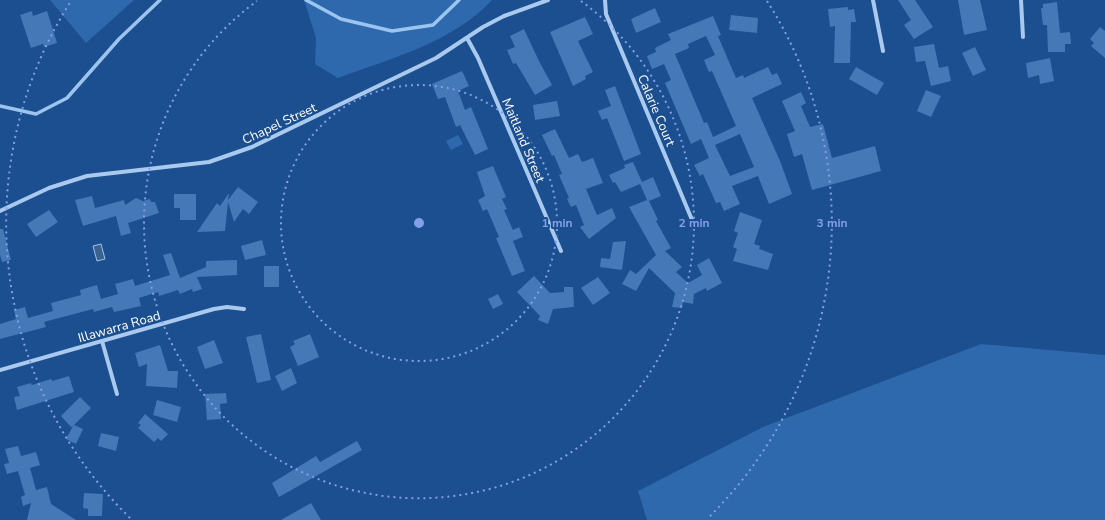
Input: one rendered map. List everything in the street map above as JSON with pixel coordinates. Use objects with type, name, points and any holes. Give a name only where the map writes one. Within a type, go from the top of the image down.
[{"type":"street","name":"Chapel Street","points":[[0,211],[49,188],[88,176],[189,165],[230,156],[252,147],[418,67],[504,16],[548,0]]},
{"type":"street","name":"Calarie Court","points":[[605,0],[606,14],[695,227]]},
{"type":"street","points":[[873,0],[883,51]]},
{"type":"street","points":[[1021,0],[1023,37]]},
{"type":"street","name":"Maitland Street","points":[[467,38],[478,58],[561,251]]},
{"type":"street","name":"Illawarra Road","points":[[0,370],[214,309],[227,307],[244,309]]},
{"type":"street","points":[[102,341],[117,394]]},
{"type":"shaded area","points":[[50,0],[134,0],[86,43]]},
{"type":"shaded area","points":[[304,0],[492,0],[459,28],[440,38],[400,56],[338,78],[315,64],[316,38]]},
{"type":"shaded area","points":[[458,135],[463,144],[451,150],[446,141]]},
{"type":"shaded area","points":[[101,244],[105,259],[97,261],[93,246]]},
{"type":"shaded area","points":[[981,344],[1105,355],[1105,520],[647,520],[638,491],[763,427]]},
{"type":"building","points":[[898,0],[915,0],[933,27],[914,39],[904,25],[911,20]]},
{"type":"building","points":[[958,0],[980,0],[987,30],[964,35]]},
{"type":"building","points":[[1057,2],[1060,33],[1070,32],[1071,44],[1065,44],[1065,52],[1048,52],[1047,25],[1043,25],[1041,8],[1043,8],[1043,4]]},
{"type":"building","points":[[848,7],[848,10],[854,9],[856,22],[851,22],[850,63],[834,63],[835,26],[830,27],[828,9]]},
{"type":"building","points":[[655,8],[661,22],[636,33],[631,19]]},
{"type":"building","points":[[32,11],[33,16],[47,11],[57,43],[44,47],[43,44],[31,48],[20,15]]},
{"type":"building","points":[[731,15],[758,18],[757,33],[729,30]]},
{"type":"building","points":[[713,16],[721,35],[718,36],[736,78],[743,75],[744,78],[768,67],[772,75],[777,73],[782,84],[752,98],[780,161],[792,194],[769,204],[758,176],[732,186],[740,204],[724,211],[720,202],[716,203],[703,174],[700,176],[694,165],[709,158],[701,139],[691,144],[665,83],[671,80],[664,64],[652,69],[647,56],[656,52],[655,48],[671,40],[668,34]],"holes":[[[706,36],[715,55],[704,60],[709,72],[712,71],[736,126],[713,137],[707,122],[704,123],[675,54],[689,48],[688,44]],[[740,134],[754,167],[730,176],[715,145]]]},
{"type":"building","points":[[585,17],[593,34],[578,41],[593,72],[585,76],[586,79],[573,86],[550,32]]},
{"type":"building","points":[[1100,27],[1105,31],[1105,58],[1091,46],[1094,43],[1090,39]]},
{"type":"building","points":[[524,29],[552,85],[535,95],[516,63],[513,64],[507,50],[515,47],[510,36]]},
{"type":"building","points":[[934,44],[939,68],[948,66],[951,81],[931,86],[925,61],[916,62],[914,47]]},
{"type":"building","points":[[975,47],[986,70],[973,76],[962,53]]},
{"type":"building","points":[[1050,58],[1054,81],[1040,84],[1039,75],[1028,78],[1026,63]]},
{"type":"building","points":[[856,67],[884,83],[877,95],[849,79]]},
{"type":"building","points":[[462,71],[469,86],[458,91],[465,110],[471,107],[488,149],[475,155],[460,125],[456,127],[445,97],[438,99],[432,84]]},
{"type":"building","points":[[615,86],[641,154],[624,161],[607,118],[602,120],[598,111],[611,106],[605,90]]},
{"type":"building","points":[[926,90],[941,96],[931,117],[917,111]]},
{"type":"building","points":[[801,92],[806,103],[801,106],[810,127],[823,124],[832,158],[875,146],[881,171],[812,190],[802,154],[794,157],[787,134],[795,131],[782,101]]},
{"type":"building","points":[[557,101],[560,116],[535,120],[533,105]]},
{"type":"building","points":[[555,129],[569,158],[578,154],[582,162],[593,158],[603,183],[586,189],[597,215],[612,208],[616,218],[589,239],[580,227],[584,225],[576,205],[571,207],[567,199],[569,198],[559,175],[562,174],[554,155],[552,156],[542,135]]},
{"type":"building","points":[[633,162],[642,182],[653,177],[661,196],[649,201],[658,220],[656,221],[671,248],[665,251],[682,267],[676,272],[688,283],[702,275],[697,265],[709,258],[722,283],[707,291],[706,288],[694,294],[693,304],[683,302],[682,308],[672,307],[675,293],[649,268],[636,291],[622,284],[630,270],[636,274],[656,255],[629,207],[647,200],[640,184],[621,192],[615,182],[613,183],[609,175],[625,168],[624,165]]},
{"type":"building","points":[[493,166],[506,197],[502,199],[507,209],[504,210],[513,230],[519,227],[523,237],[513,241],[525,271],[512,276],[496,238],[499,237],[487,209],[483,211],[478,200],[485,196],[477,172]]},
{"type":"building","points":[[238,187],[258,202],[249,214],[243,209],[234,222],[228,202],[225,231],[197,232],[217,203],[220,206],[229,193],[228,200]]},
{"type":"building","points":[[174,194],[196,194],[196,220],[180,220],[180,208],[174,208]]},
{"type":"building","points":[[92,196],[95,208],[124,200],[125,205],[136,198],[143,201],[150,199],[151,202],[155,202],[159,213],[128,223],[131,233],[121,236],[116,216],[83,226],[75,200]]},
{"type":"building","points":[[49,210],[58,222],[36,237],[27,224]]},
{"type":"building","points":[[740,212],[762,220],[754,244],[760,246],[759,249],[773,254],[768,270],[733,261],[737,249],[733,247],[738,233],[734,231]]},
{"type":"building","points":[[0,229],[3,229],[11,260],[2,262],[0,255]]},
{"type":"building","points":[[262,240],[266,255],[245,260],[241,246]]},
{"type":"building","points":[[626,241],[622,270],[600,267],[601,258],[610,259],[613,242]]},
{"type":"building","points":[[171,253],[180,278],[206,267],[206,261],[237,260],[237,275],[197,277],[202,289],[193,292],[192,289],[180,294],[178,290],[159,296],[158,292],[139,298],[141,306],[114,312],[112,307],[94,312],[93,309],[44,322],[46,327],[0,339],[0,324],[16,319],[14,310],[25,307],[28,318],[53,311],[51,303],[81,295],[80,290],[97,285],[101,299],[118,294],[115,284],[133,279],[135,286],[170,275],[163,255]]},
{"type":"building","points":[[264,266],[279,266],[279,287],[264,287]]},
{"type":"building","points":[[534,276],[550,293],[564,292],[564,287],[573,287],[574,307],[553,309],[548,324],[538,320],[540,316],[517,292]]},
{"type":"building","points":[[598,277],[610,293],[593,305],[581,288]]},
{"type":"building","points":[[498,294],[503,304],[493,309],[488,299]]},
{"type":"building","points":[[261,334],[271,380],[257,383],[246,337]]},
{"type":"building","points":[[310,334],[319,357],[298,366],[290,347],[295,344],[293,341]]},
{"type":"building","points":[[214,340],[223,363],[205,369],[197,347]]},
{"type":"building","points":[[160,345],[168,371],[178,371],[177,388],[146,386],[147,364],[139,367],[135,353]]},
{"type":"building","points":[[291,368],[297,383],[282,391],[275,376]]},
{"type":"building","points":[[69,376],[74,392],[17,410],[14,397],[20,396],[17,387],[31,383],[32,385],[51,379],[52,381]]},
{"type":"building","points":[[226,393],[227,403],[220,404],[221,419],[207,420],[205,394]]},
{"type":"building","points":[[80,397],[91,408],[74,425],[83,429],[76,444],[66,439],[73,426],[71,427],[61,416]]},
{"type":"building","points":[[157,400],[181,407],[177,422],[153,415]]},
{"type":"building","points":[[145,414],[168,434],[161,441],[158,438],[154,442],[138,428],[141,425],[138,423]]},
{"type":"building","points":[[101,433],[119,437],[116,451],[98,446]]},
{"type":"building","points":[[357,441],[362,450],[279,497],[272,483],[316,456],[320,462]]},
{"type":"building","points":[[18,446],[21,456],[36,452],[40,465],[30,468],[36,490],[47,487],[51,504],[76,520],[27,520],[31,503],[23,506],[21,497],[25,495],[18,471],[7,474],[4,464],[9,463],[5,449]]},
{"type":"building","points":[[84,493],[103,494],[102,516],[88,516],[88,509],[83,508]]},
{"type":"building","points":[[311,503],[321,520],[281,520]]},
{"type":"waterway","points":[[0,106],[36,114],[67,98],[119,39],[160,0]]},
{"type":"waterway","points":[[306,0],[341,19],[392,31],[433,25],[459,0]]}]
